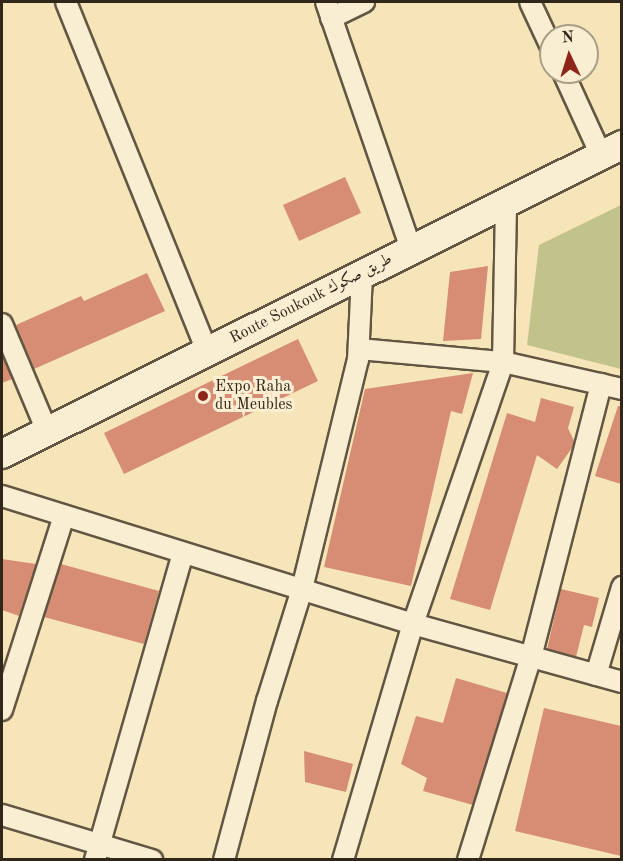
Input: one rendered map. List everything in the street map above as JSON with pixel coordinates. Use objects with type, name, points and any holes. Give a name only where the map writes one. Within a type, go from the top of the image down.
[{"type":"street","points":[[66,2],[207,351]]},
{"type":"street","points":[[364,2],[328,10],[411,249]]},
{"type":"street","points":[[530,2],[540,24]]},
{"type":"street","points":[[570,84],[611,150]]},
{"type":"street","name":"Route Soukouk طريق صكوك","points":[[2,454],[611,150]]},
{"type":"street","points":[[343,860],[413,624],[503,362],[506,202]]},
{"type":"street","points":[[224,860],[267,701],[302,589],[359,349],[362,274]]},
{"type":"street","points":[[2,324],[47,431]]},
{"type":"street","points":[[359,349],[503,362],[621,389]]},
{"type":"street","points":[[468,860],[531,657],[601,384]]},
{"type":"street","points":[[2,496],[413,624],[621,682]]},
{"type":"street","points":[[2,710],[64,516]]},
{"type":"street","points":[[98,852],[183,553]]},
{"type":"street","points":[[596,675],[621,587]]},
{"type":"street","points":[[2,815],[98,852],[152,860]]},
{"type":"green space","points":[[621,205],[621,369],[527,345],[539,245]]},
{"type":"building","points":[[345,177],[361,213],[299,241],[283,205]]},
{"type":"building","points":[[488,266],[481,339],[443,341],[450,272]]},
{"type":"building","points":[[147,273],[165,311],[34,369],[16,325],[81,296],[84,301]]},
{"type":"building","points":[[298,339],[318,381],[124,474],[104,433]]},
{"type":"building","points":[[2,354],[12,379],[2,383]]},
{"type":"building","points":[[473,373],[462,414],[451,411],[411,586],[324,567],[365,389]]},
{"type":"building","points":[[541,398],[574,407],[568,428],[574,441],[572,448],[557,469],[537,455],[490,610],[450,599],[507,413],[535,422]]},
{"type":"building","points":[[618,406],[621,406],[621,484],[595,476]]},
{"type":"building","points":[[2,559],[36,564],[19,616],[2,610]]},
{"type":"building","points":[[61,564],[159,591],[144,644],[44,617]]},
{"type":"building","points":[[561,589],[599,598],[592,627],[584,625],[576,657],[547,649]]},
{"type":"building","points":[[456,678],[507,693],[473,805],[423,791],[427,778],[401,764],[416,716],[443,723]]},
{"type":"building","points":[[544,708],[621,726],[621,856],[515,831]]},
{"type":"building","points":[[304,751],[353,764],[346,792],[305,782]]},
{"type":"place","name":"Expo Raha du Meubles","points":[[203,396]]}]
